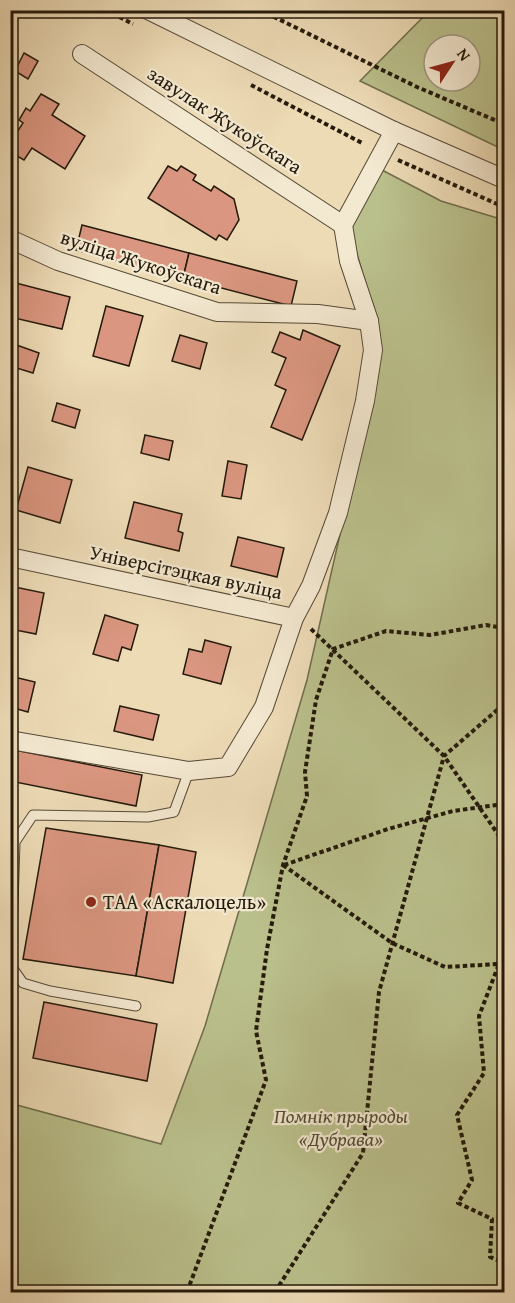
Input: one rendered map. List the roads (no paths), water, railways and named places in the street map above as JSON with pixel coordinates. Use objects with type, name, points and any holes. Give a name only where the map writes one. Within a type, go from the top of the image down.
[{"type":"street","points":[[148,10],[393,131],[504,179]]},
{"type":"street","name":"завулак Жукоўскага","points":[[82,54],[343,225]]},
{"type":"street","points":[[294,618],[310,586],[340,502],[365,401],[373,350],[369,321],[349,261],[343,225],[393,131]]},
{"type":"street","name":"вуліца Жукоўскага","points":[[10,239],[58,261],[217,312],[318,314],[369,321]]},
{"type":"street","name":"Універсітэцкая вуліца","points":[[10,557],[294,618],[264,706],[228,767],[189,771],[10,740]]},
{"type":"lane","points":[[136,1006],[50,991],[23,983],[11,966],[15,842],[33,815],[148,817],[174,812],[189,771]]},
{"type":"place","name":"ТАА «Аскалоцель»","points":[[91,902]]},
{"type":"park label","name":"Помнік прыроды «Дубрава»","points":[[341,1128]]}]
